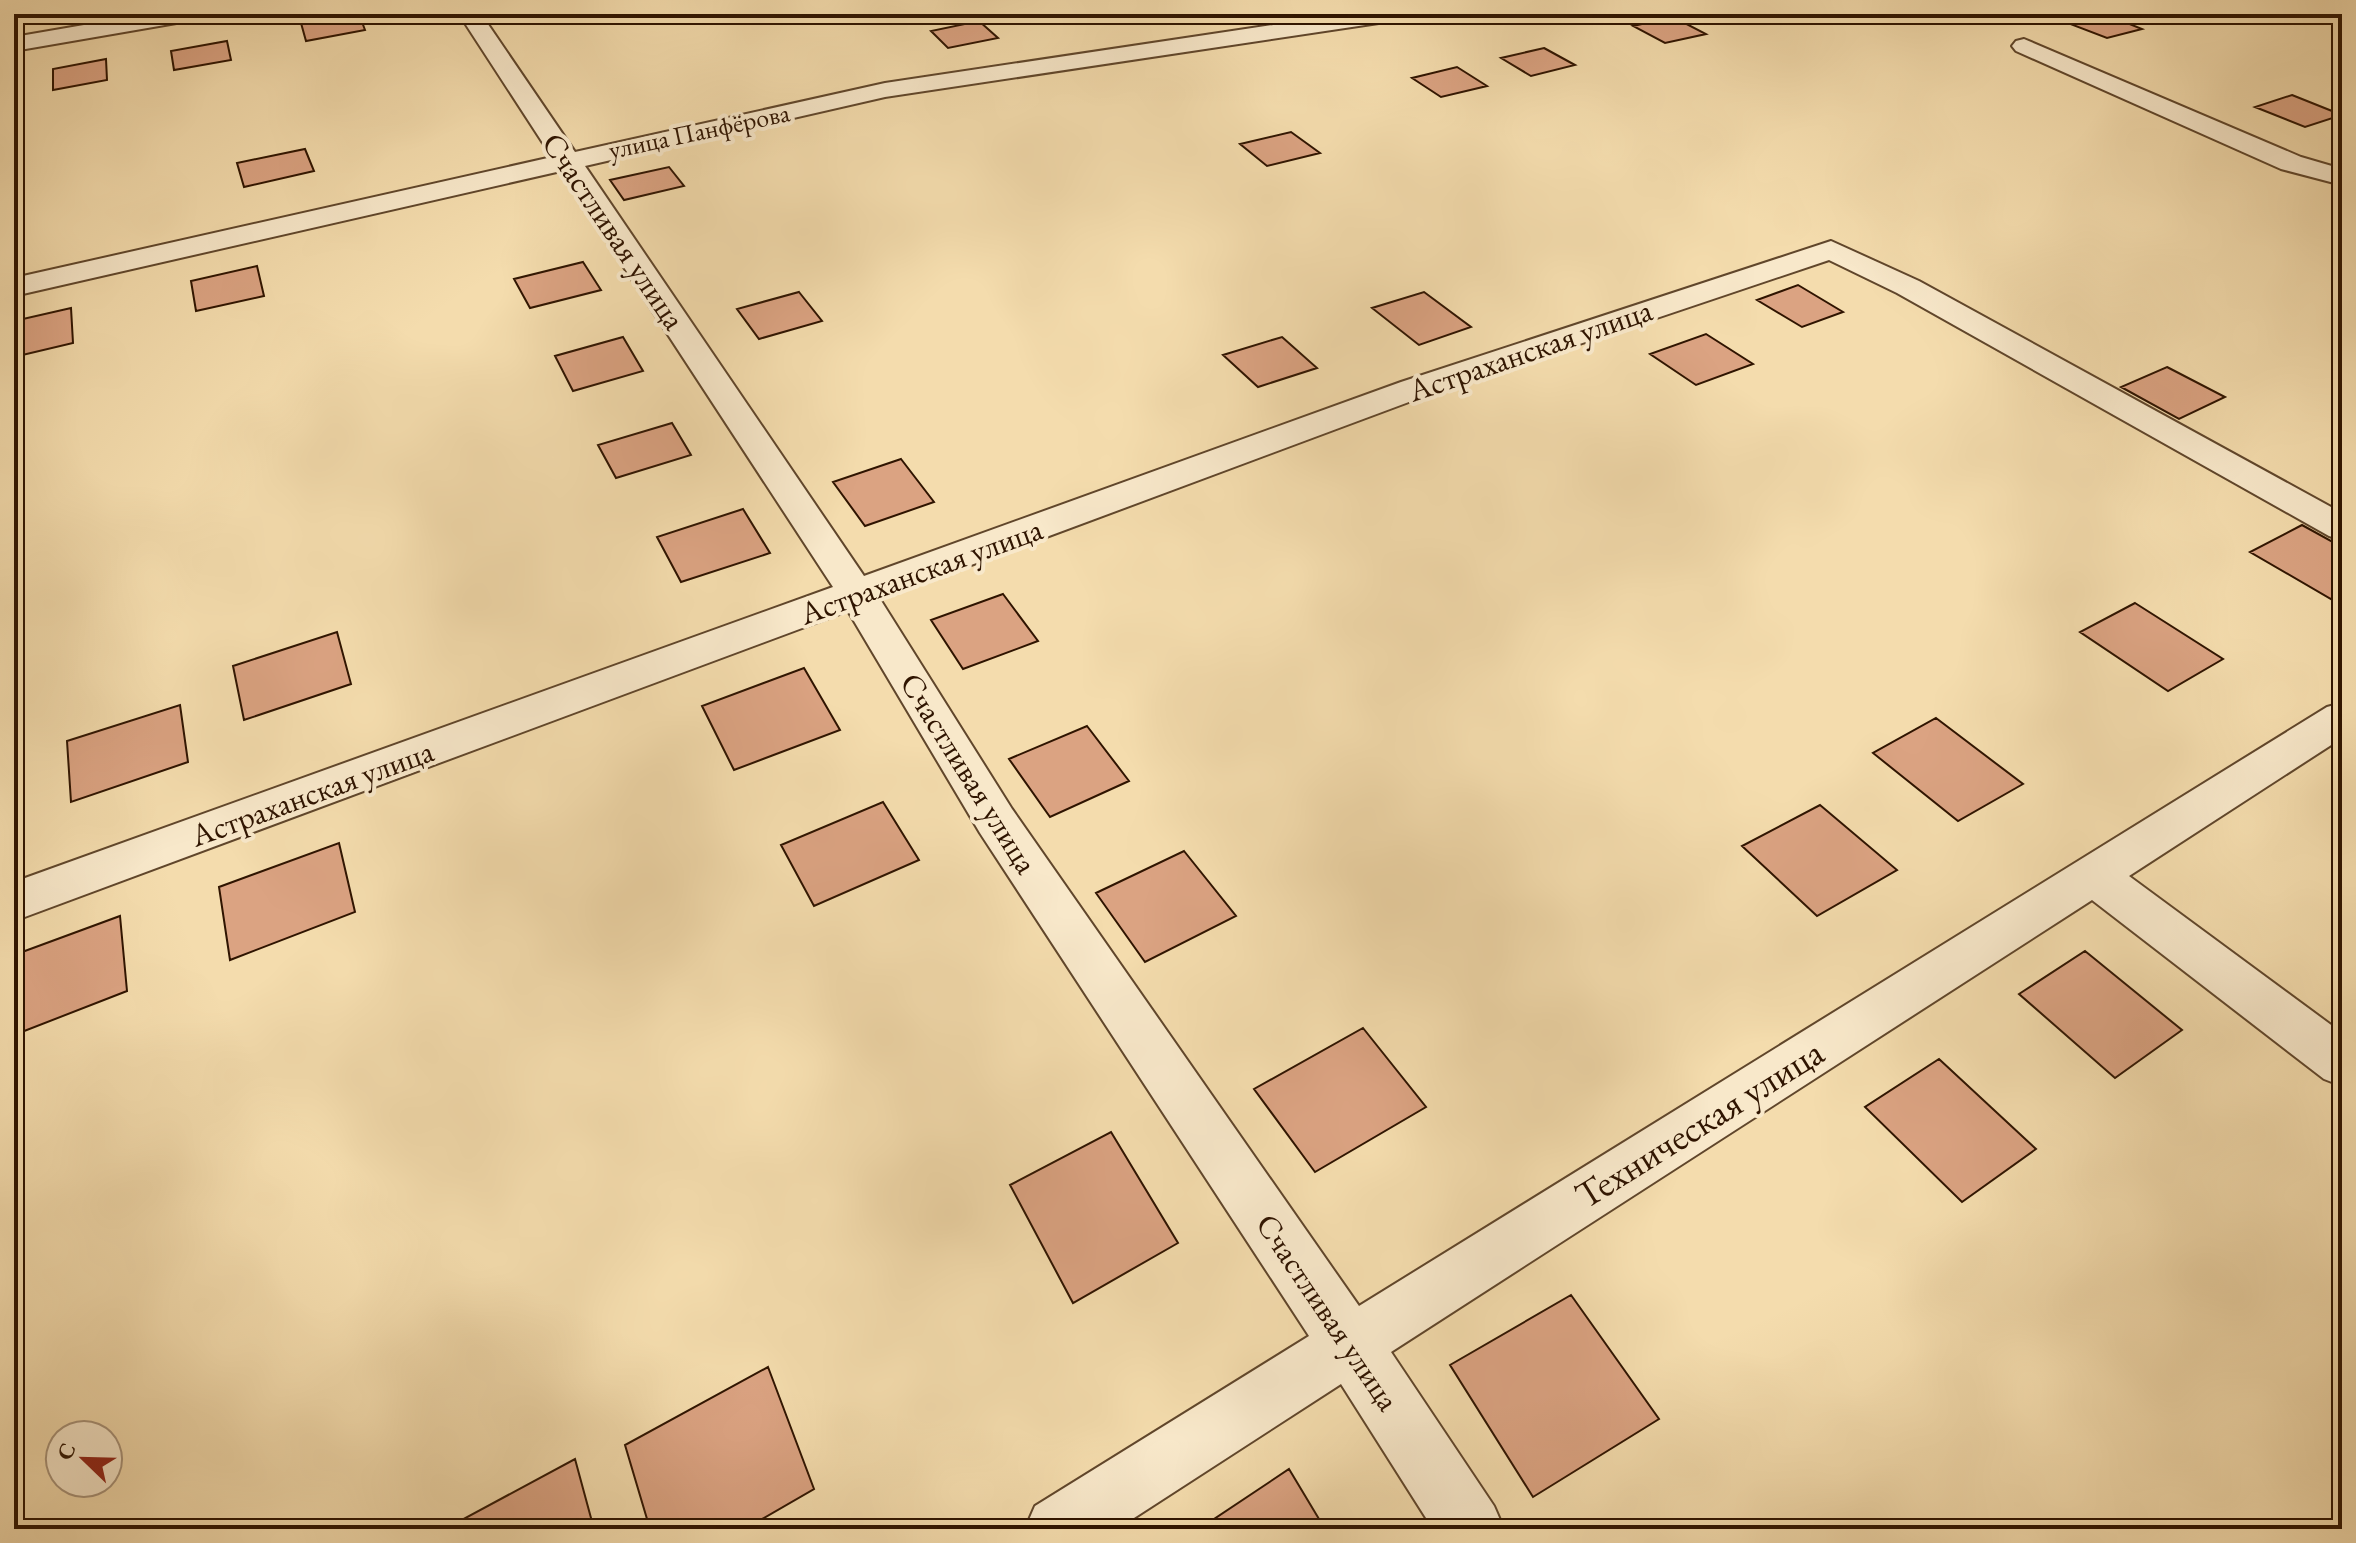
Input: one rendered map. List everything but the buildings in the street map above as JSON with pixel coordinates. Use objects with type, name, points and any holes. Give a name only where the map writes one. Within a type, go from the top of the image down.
[{"type":"street","points":[[14,44],[188,14]]},
{"type":"street","name":"Счастливая улица","points":[[470,14],[857,594],[996,821],[1471,1529]]},
{"type":"street","name":"улица Панфёрова","points":[[14,287],[885,90],[1392,14]]},
{"type":"street","points":[[2024,46],[2291,163],[2342,177]]},
{"type":"street","name":"Астраханская улица","points":[[14,902],[1413,389],[1831,250],[1922,295],[2342,528]]},
{"type":"street","name":"Техническая улица","points":[[1058,1529],[2342,718]]},
{"type":"street","points":[[2094,875],[2342,1063]]}]
